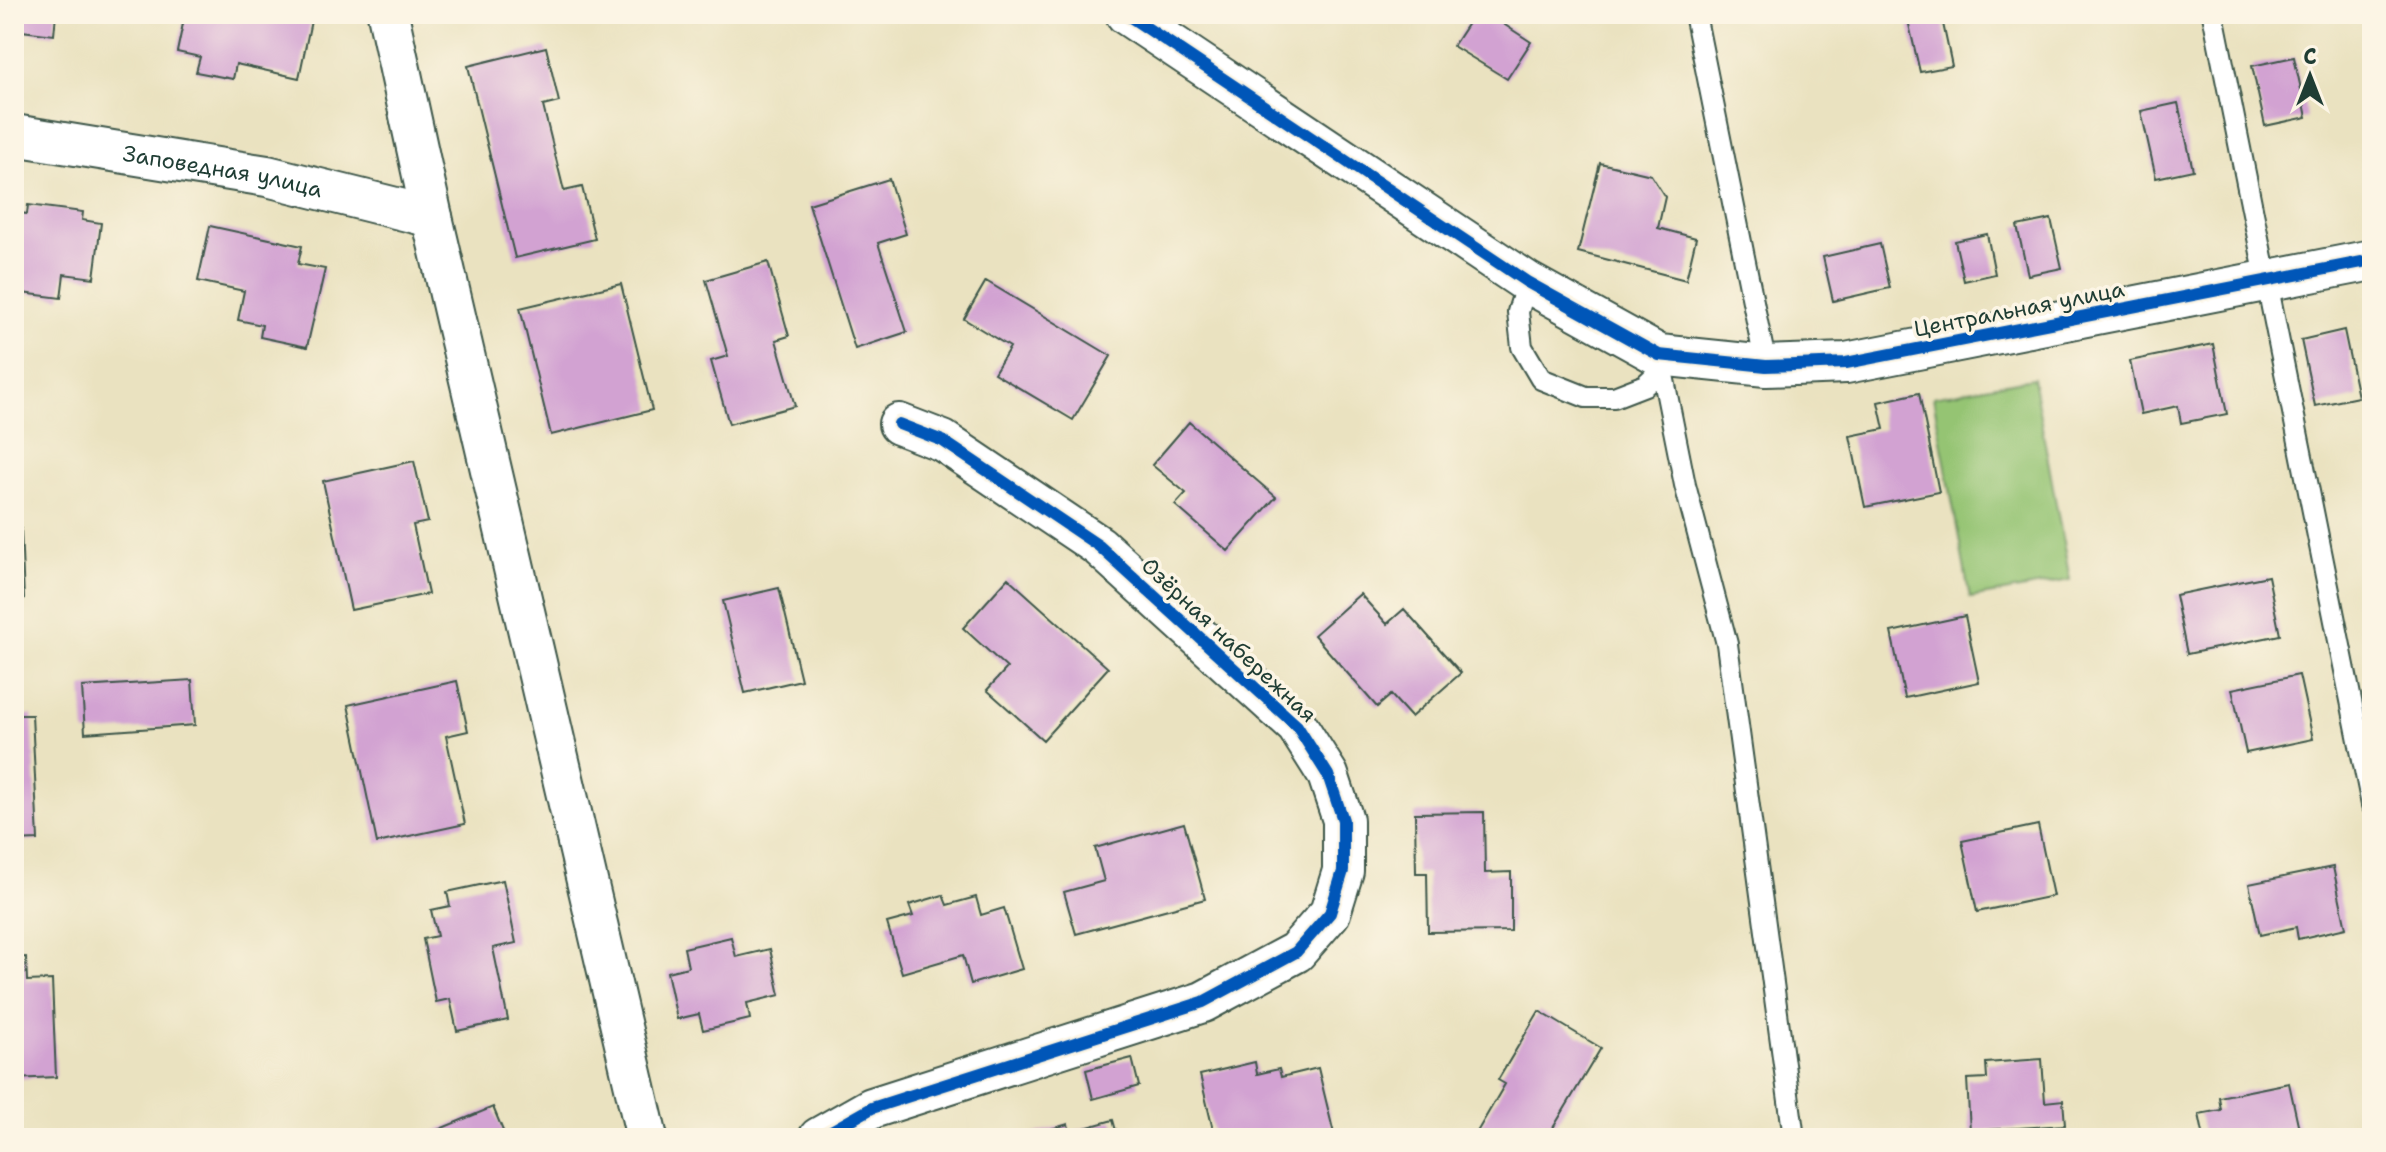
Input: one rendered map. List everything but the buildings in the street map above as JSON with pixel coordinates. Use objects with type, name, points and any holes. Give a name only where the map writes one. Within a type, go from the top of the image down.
[{"type":"street","points":[[388,14],[432,217],[647,1138]]},
{"type":"street","points":[[1126,14],[1527,282],[1664,360]]},
{"type":"street","name":"Заповедная улица","points":[[14,135],[267,176],[432,217]]},
{"type":"street","name":"Центральная улица","points":[[1664,360],[1766,366],[1846,363],[2372,260]]},
{"type":"street","name":"Озёрная набережная","points":[[819,1138],[872,1108],[1203,1002],[1296,952],[1330,913],[1343,871],[1343,820],[1328,775],[1297,726],[1099,546],[943,441],[899,424]]},
{"type":"lane","points":[[1695,14],[1766,366]]},
{"type":"lane","points":[[2213,14],[2372,805]]},
{"type":"lane","points":[[1527,282],[1518,312],[1522,347],[1541,379],[1586,397],[1614,397],[1645,385],[1664,360]]},
{"type":"lane","points":[[1664,360],[1685,485],[1727,644],[1794,1138]]},
{"type":"green space","points":[[2033,378],[2070,580],[1970,598],[1933,397]]},
{"type":"cycle path","points":[[1126,14],[1527,282],[1659,355],[1766,366],[1846,363],[2372,260]]},
{"type":"cycle path","points":[[819,1138],[872,1108],[1203,1002],[1296,952],[1330,913],[1343,871],[1343,820],[1328,775],[1297,726],[1099,546],[943,441],[899,424]]}]
